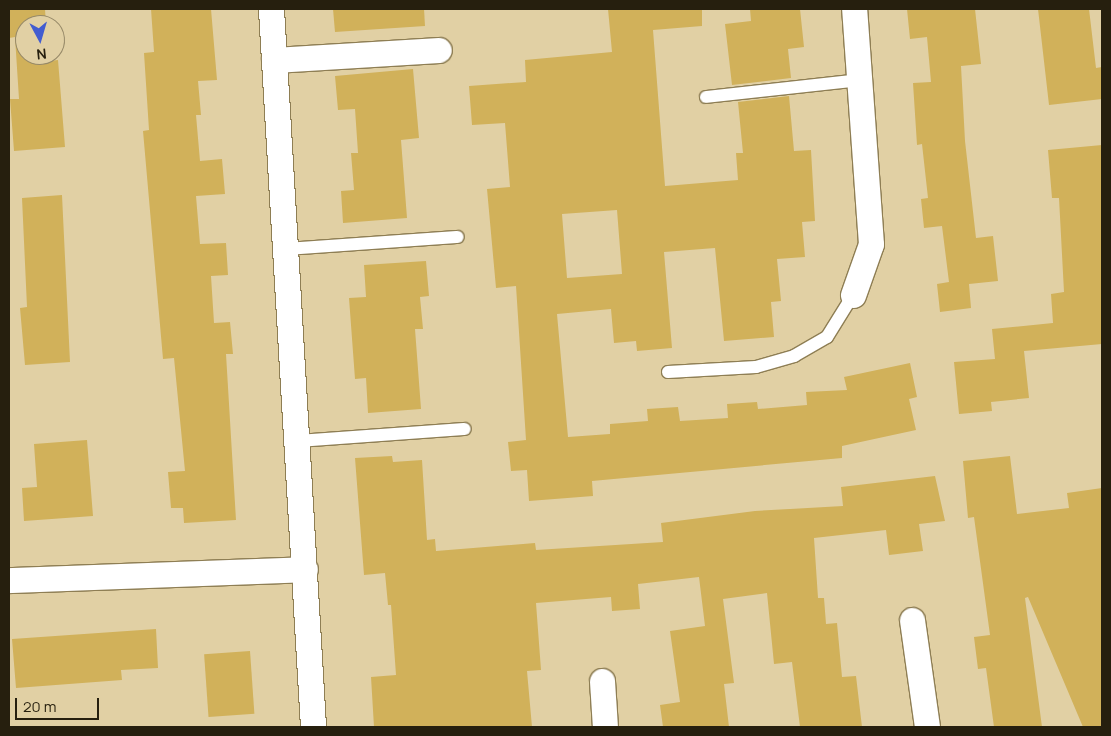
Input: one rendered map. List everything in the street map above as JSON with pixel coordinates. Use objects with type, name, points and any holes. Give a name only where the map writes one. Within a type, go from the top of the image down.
[{"type":"street","points":[[271,9],[313,727]]},
{"type":"street","points":[[853,295],[871,244],[854,9]]},
{"type":"street","points":[[274,60],[439,50]]},
{"type":"street","points":[[9,580],[305,569]]},
{"type":"street","points":[[912,620],[927,727]]},
{"type":"street","points":[[602,681],[604,727]]},
{"type":"lane","points":[[706,97],[859,80]]},
{"type":"lane","points":[[285,249],[458,237]]},
{"type":"lane","points":[[668,372],[756,366],[794,356],[827,337],[853,295]]},
{"type":"lane","points":[[297,441],[465,429]]},
{"type":"building","points":[[9,9],[45,9],[45,15],[15,15],[15,37],[9,38]]},
{"type":"building","points":[[151,9],[211,9],[217,80],[198,81],[201,115],[196,115],[200,161],[222,159],[225,194],[196,196],[200,244],[226,243],[228,275],[211,276],[214,323],[230,322],[233,354],[226,354],[236,520],[184,523],[183,508],[171,508],[168,472],[185,471],[174,358],[163,359],[143,131],[149,130],[144,53],[154,52]]},
{"type":"building","points":[[333,9],[424,9],[425,26],[335,32]]},
{"type":"building","points":[[608,9],[702,9],[702,26],[653,30],[665,186],[738,180],[736,153],[743,153],[738,102],[789,96],[794,151],[811,150],[815,221],[802,222],[805,257],[777,259],[781,301],[771,302],[774,337],[724,341],[715,248],[664,252],[672,348],[637,351],[636,341],[614,343],[611,309],[557,314],[568,437],[610,434],[610,424],[648,421],[647,409],[678,407],[680,421],[728,418],[727,404],[757,402],[758,409],[807,405],[806,392],[847,390],[844,377],[910,363],[917,397],[909,399],[916,430],[842,446],[842,458],[592,481],[593,496],[529,501],[527,470],[511,471],[508,442],[526,440],[516,286],[496,288],[487,189],[510,187],[505,123],[472,125],[469,86],[526,82],[525,60],[612,52]],"holes":[[[617,210],[622,274],[567,278],[562,214]]]},
{"type":"building","points":[[750,9],[800,9],[804,47],[788,49],[791,78],[732,85],[725,24],[751,21]]},
{"type":"building","points":[[907,9],[975,9],[981,64],[961,66],[965,141],[976,238],[993,236],[998,281],[969,284],[971,308],[940,312],[937,284],[949,282],[942,226],[924,228],[921,199],[928,198],[922,144],[917,145],[913,83],[931,82],[927,37],[910,39]]},
{"type":"building","points":[[1038,9],[1089,9],[1096,68],[1102,67],[1102,99],[1049,105]]},
{"type":"building","points":[[17,65],[58,65],[65,147],[14,151],[10,99],[19,99]]},
{"type":"building","points":[[413,69],[419,138],[401,140],[407,218],[343,223],[341,191],[354,190],[351,153],[358,153],[355,109],[338,110],[335,76]]},
{"type":"building","points":[[1102,145],[1102,344],[1024,351],[1029,398],[991,402],[992,411],[959,414],[954,362],[995,359],[992,329],[1053,323],[1051,294],[1064,292],[1059,198],[1052,198],[1048,150]]},
{"type":"building","points":[[62,195],[70,362],[25,365],[20,308],[27,307],[22,198]]},
{"type":"building","points":[[426,261],[429,296],[420,297],[423,329],[415,329],[421,409],[368,413],[366,378],[355,379],[349,298],[366,297],[364,265]]},
{"type":"building","points":[[87,440],[93,516],[24,521],[22,488],[37,487],[34,444]]},
{"type":"building","points":[[392,456],[393,462],[422,460],[427,540],[435,539],[436,551],[535,543],[536,550],[663,542],[661,523],[755,511],[843,506],[841,487],[935,476],[945,521],[919,524],[923,551],[889,555],[886,530],[814,538],[818,598],[824,598],[826,624],[837,623],[842,677],[856,676],[862,727],[800,727],[792,662],[774,664],[767,593],[723,599],[734,683],[724,684],[729,727],[663,727],[660,705],[680,702],[670,631],[705,626],[699,577],[638,584],[640,609],[612,611],[611,597],[536,603],[541,670],[527,671],[532,727],[374,727],[371,677],[396,675],[391,605],[388,605],[385,573],[364,575],[355,458]]},
{"type":"building","points":[[1010,456],[1017,514],[1069,508],[1067,493],[1102,488],[1102,727],[1083,727],[1028,597],[1025,598],[1042,727],[994,727],[986,668],[978,669],[974,637],[990,635],[974,517],[968,518],[963,461]]},
{"type":"building","points":[[156,629],[158,668],[121,670],[122,680],[16,688],[12,639]]},
{"type":"building","points":[[250,651],[254,714],[209,717],[204,654]]}]
